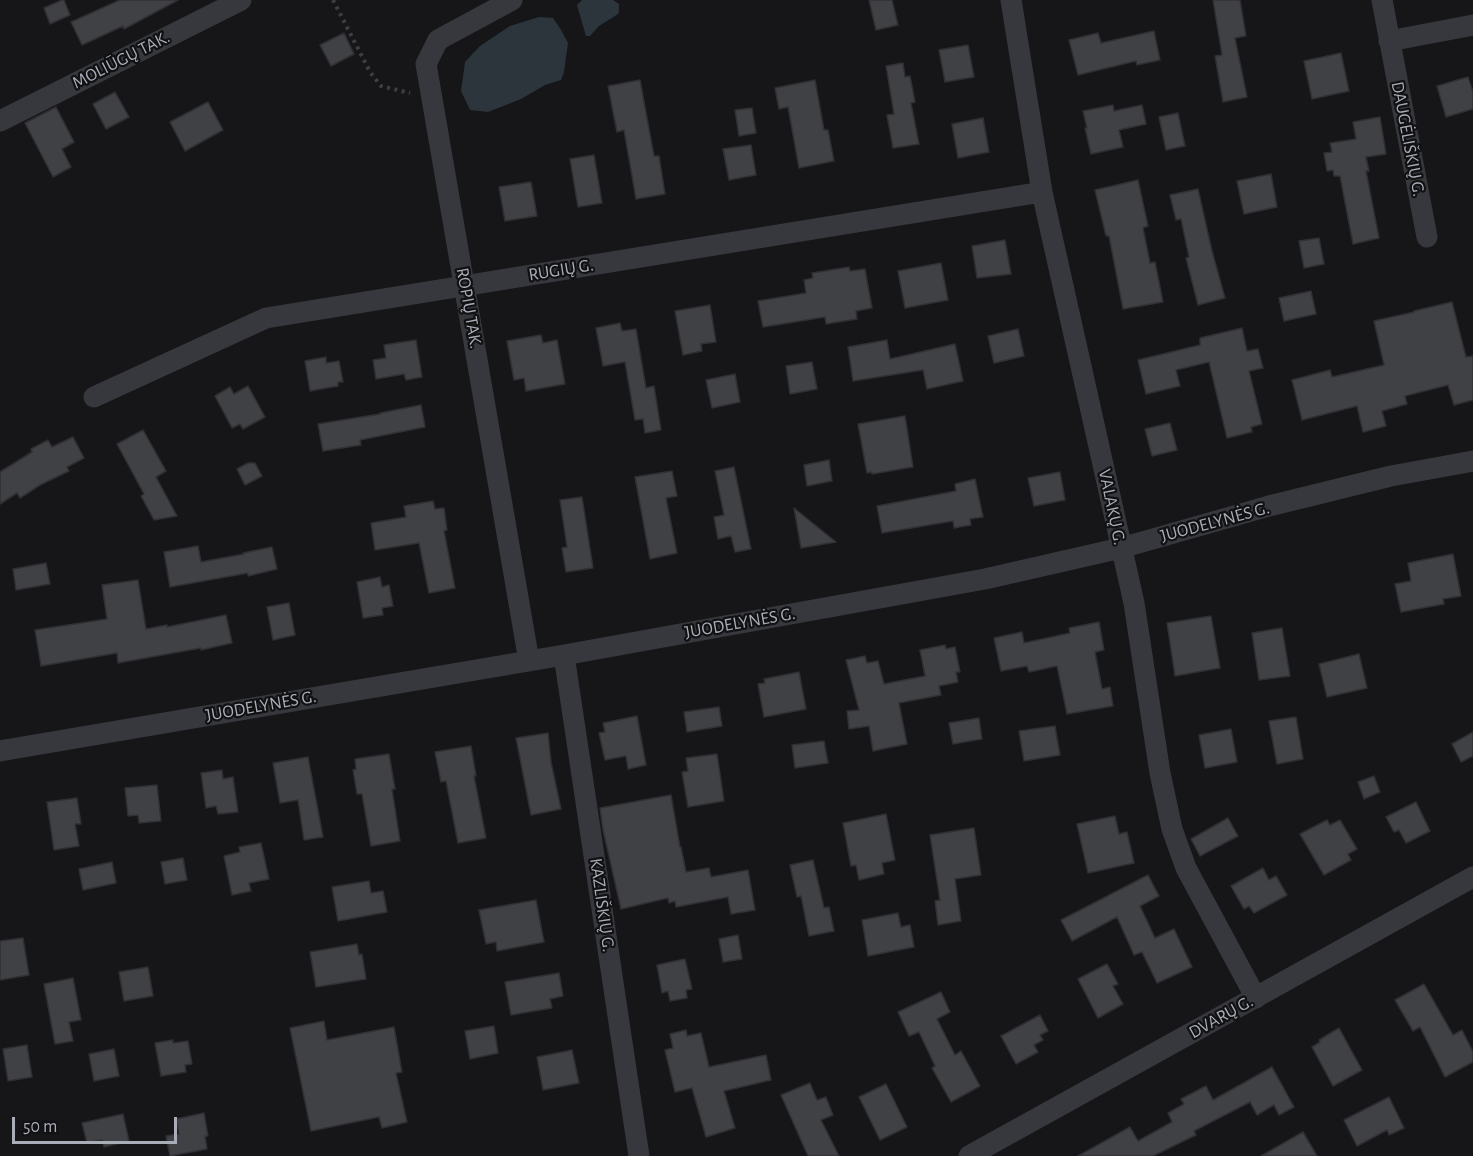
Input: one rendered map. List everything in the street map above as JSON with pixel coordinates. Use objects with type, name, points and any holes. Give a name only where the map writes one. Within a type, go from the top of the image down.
[{"type":"street","name":"MOLIŪGŲ TAK.","points":[[0,121],[241,0]]},
{"type":"street","name":"ROPIŲ TAK.","points":[[512,0],[438,40],[426,64],[529,661]]},
{"type":"street","name":"VALAKŲ G.","points":[[1011,0],[1042,192],[1134,603],[1160,773],[1172,829],[1186,868],[1256,998]]},
{"type":"street","name":"DAUGĖLIŠKIŲ G.","points":[[1382,0],[1427,237]]},
{"type":"street","points":[[1389,41],[1473,25]]},
{"type":"street","name":"RUGIŲ G.","points":[[94,397],[266,318],[1042,192]]},
{"type":"street","name":"JUODELYNĖS G.","points":[[0,751],[564,655],[985,579],[1121,548],[1269,506],[1391,476],[1473,461]]},
{"type":"street","name":"KAZLIŠKIŲ G.","points":[[564,655],[639,1156]]},
{"type":"street","name":"DVARŲ G.","points":[[969,1156],[1473,877]]},
{"type":"path","points":[[333,0],[370,72],[381,86],[432,96]]},
{"type":"shaded area","points":[[582,0],[613,0],[619,4],[618,14],[599,26],[590,36],[586,36],[577,5]]},
{"type":"shaded area","points":[[539,17],[553,18],[568,43],[561,80],[545,85],[521,99],[488,112],[470,110],[461,91],[465,62],[480,46],[510,26]]},
{"type":"building","points":[[62,0],[70,15],[50,24],[44,8]]},
{"type":"building","points":[[120,0],[178,0],[124,29],[123,26],[82,45],[71,22]]},
{"type":"building","points":[[869,0],[892,0],[898,25],[876,30]]},
{"type":"building","points":[[1213,0],[1240,0],[1246,36],[1235,38],[1247,97],[1223,102],[1215,56],[1222,55]]},
{"type":"building","points":[[1154,31],[1160,60],[1137,65],[1136,61],[1078,75],[1069,40],[1098,33],[1101,43]]},
{"type":"building","points":[[344,33],[354,54],[331,66],[320,45]]},
{"type":"building","points":[[968,45],[974,77],[945,82],[939,50]]},
{"type":"building","points":[[1341,53],[1349,91],[1312,99],[1304,61]]},
{"type":"building","points":[[903,63],[905,77],[910,76],[915,102],[911,103],[919,144],[893,148],[887,115],[894,114],[886,66]]},
{"type":"building","points":[[1468,77],[1473,92],[1473,109],[1446,117],[1437,86]]},
{"type":"building","points":[[640,80],[654,156],[659,156],[665,194],[636,199],[624,130],[617,132],[608,86]]},
{"type":"building","points":[[815,80],[824,130],[828,130],[834,161],[799,168],[788,107],[779,109],[775,88]]},
{"type":"building","points":[[115,92],[129,117],[106,129],[93,104]]},
{"type":"building","points":[[208,102],[223,130],[185,151],[170,122]]},
{"type":"building","points":[[1113,105],[1114,111],[1142,105],[1146,124],[1119,130],[1123,147],[1091,154],[1083,111]]},
{"type":"building","points":[[56,107],[74,142],[62,149],[71,167],[53,177],[25,123]]},
{"type":"building","points":[[752,108],[756,133],[739,136],[735,110]]},
{"type":"building","points":[[1178,113],[1185,146],[1166,150],[1159,117]]},
{"type":"building","points":[[1380,117],[1386,154],[1366,157],[1369,171],[1366,171],[1379,238],[1353,244],[1340,176],[1334,176],[1333,170],[1327,171],[1324,153],[1332,152],[1330,143],[1356,139],[1353,122]]},
{"type":"building","points":[[983,118],[989,152],[958,158],[952,124]]},
{"type":"building","points":[[751,145],[756,175],[729,180],[723,149]]},
{"type":"building","points":[[594,155],[602,203],[578,207],[570,159]]},
{"type":"building","points":[[1271,174],[1277,207],[1244,214],[1237,181]]},
{"type":"building","points":[[1138,180],[1148,226],[1143,228],[1150,263],[1155,262],[1163,302],[1123,309],[1109,236],[1106,236],[1095,190]]},
{"type":"building","points":[[531,182],[537,216],[505,221],[499,187]]},
{"type":"building","points":[[1198,189],[1225,298],[1198,305],[1186,258],[1189,257],[1181,219],[1176,220],[1170,195]]},
{"type":"building","points":[[1319,238],[1324,264],[1304,268],[1299,241]]},
{"type":"building","points":[[1005,240],[1011,274],[977,278],[972,246]]},
{"type":"building","points":[[941,263],[948,300],[905,308],[898,271]]},
{"type":"building","points":[[849,267],[850,271],[865,269],[872,308],[856,311],[857,319],[826,324],[825,317],[763,327],[758,301],[806,293],[804,280],[813,278],[812,273]]},
{"type":"building","points":[[1311,291],[1316,314],[1284,321],[1279,298]]},
{"type":"building","points":[[1452,302],[1466,357],[1473,356],[1473,400],[1454,405],[1448,385],[1405,396],[1407,404],[1382,411],[1386,426],[1363,432],[1357,406],[1302,420],[1292,380],[1330,370],[1332,377],[1384,365],[1374,321]]},
{"type":"building","points":[[710,305],[716,342],[701,344],[702,351],[683,355],[675,311]]},
{"type":"building","points":[[620,323],[622,331],[636,329],[646,388],[654,386],[661,430],[645,433],[643,419],[635,420],[625,362],[603,366],[596,328]]},
{"type":"building","points":[[1242,328],[1247,351],[1258,349],[1263,368],[1249,371],[1262,424],[1251,427],[1252,432],[1227,438],[1209,362],[1176,370],[1180,386],[1146,394],[1138,360],[1200,345],[1200,338]]},
{"type":"building","points":[[1018,329],[1024,356],[994,363],[988,336]]},
{"type":"building","points":[[541,335],[543,343],[557,340],[565,384],[526,391],[524,378],[514,380],[507,341]]},
{"type":"building","points":[[416,340],[422,377],[406,380],[404,374],[376,379],[373,360],[386,358],[384,345]]},
{"type":"building","points":[[887,340],[890,359],[955,344],[963,381],[927,389],[923,370],[853,381],[848,347]]},
{"type":"building","points":[[326,357],[326,363],[339,361],[343,382],[338,382],[338,386],[310,391],[305,361]]},
{"type":"building","points":[[812,362],[817,389],[790,394],[786,366]]},
{"type":"building","points":[[735,374],[740,402],[712,408],[706,380]]},
{"type":"building","points":[[248,386],[265,417],[243,429],[240,424],[232,428],[215,396],[230,387],[234,394]]},
{"type":"building","points":[[421,405],[425,427],[360,440],[361,445],[323,451],[318,424]]},
{"type":"building","points":[[905,416],[913,467],[867,473],[858,424]]},
{"type":"building","points":[[1170,423],[1177,450],[1152,456],[1145,429]]},
{"type":"building","points":[[143,430],[166,471],[156,477],[177,516],[154,520],[141,496],[144,494],[117,444]]},
{"type":"building","points":[[73,437],[84,458],[67,467],[69,471],[20,498],[17,493],[0,504],[0,472],[32,452],[31,449],[48,440],[52,447]]},
{"type":"building","points":[[829,460],[832,481],[807,486],[804,465]]},
{"type":"building","points":[[248,463],[255,463],[262,476],[245,485],[237,469]]},
{"type":"building","points":[[734,467],[751,549],[735,552],[731,536],[718,539],[714,517],[724,515],[715,471]]},
{"type":"building","points":[[672,471],[677,496],[666,498],[677,553],[650,559],[635,477]]},
{"type":"building","points":[[1060,472],[1065,500],[1034,506],[1028,478]]},
{"type":"building","points":[[975,479],[983,517],[970,519],[971,525],[954,528],[953,521],[882,533],[877,506],[956,491],[955,484]]},
{"type":"building","points":[[582,497],[593,568],[566,572],[562,548],[567,547],[560,500]]},
{"type":"building","points":[[433,501],[435,509],[444,508],[447,530],[444,531],[455,588],[429,593],[419,543],[375,550],[371,523],[406,517],[404,506]]},
{"type":"building","points":[[794,508],[836,542],[801,548]]},
{"type":"building","points":[[198,546],[201,562],[272,547],[277,569],[248,576],[248,573],[170,587],[164,552]]},
{"type":"building","points":[[1453,554],[1461,596],[1443,599],[1444,604],[1401,612],[1395,584],[1411,581],[1408,563]]},
{"type":"building","points":[[46,563],[50,584],[16,590],[13,569]]},
{"type":"building","points":[[380,577],[382,587],[389,585],[393,606],[382,608],[383,615],[363,618],[357,582]]},
{"type":"building","points":[[138,580],[146,629],[226,615],[232,643],[118,663],[117,653],[41,666],[35,630],[107,619],[102,585]]},
{"type":"building","points":[[289,603],[295,635],[273,640],[267,607]]},
{"type":"building","points":[[1211,616],[1220,668],[1175,676],[1167,623]]},
{"type":"building","points":[[1099,622],[1104,650],[1095,652],[1102,689],[1110,687],[1113,706],[1067,714],[1057,666],[1029,672],[1027,666],[1001,671],[994,638],[1022,632],[1024,643],[1070,633],[1069,628]]},
{"type":"building","points":[[1282,628],[1290,676],[1259,680],[1252,633]]},
{"type":"building","points":[[945,645],[946,649],[955,647],[960,672],[956,672],[958,682],[939,686],[941,695],[899,703],[907,744],[873,751],[869,726],[849,729],[847,711],[859,710],[846,660],[865,656],[867,663],[878,661],[884,684],[925,676],[920,650]]},
{"type":"building","points":[[1359,654],[1367,688],[1327,697],[1319,664]]},
{"type":"building","points":[[799,672],[806,709],[764,717],[758,684],[765,683],[764,679]]},
{"type":"building","points":[[719,707],[722,726],[687,732],[684,712]]},
{"type":"building","points":[[637,716],[646,765],[628,769],[626,756],[605,760],[599,733],[605,732],[603,723]]},
{"type":"building","points":[[1296,717],[1303,759],[1277,764],[1269,721]]},
{"type":"building","points":[[979,718],[982,739],[953,744],[949,723]]},
{"type":"building","points":[[1055,726],[1060,755],[1024,761],[1019,731]]},
{"type":"building","points":[[1231,729],[1237,762],[1205,768],[1199,735]]},
{"type":"building","points":[[1473,732],[1473,756],[1461,762],[1452,744]]},
{"type":"building","points":[[548,733],[551,762],[561,809],[531,815],[516,738]]},
{"type":"building","points":[[824,741],[828,763],[795,768],[792,745]]},
{"type":"building","points":[[471,746],[476,776],[474,776],[486,838],[458,843],[446,781],[441,782],[435,752]]},
{"type":"building","points":[[389,754],[400,841],[371,846],[362,794],[357,794],[353,770],[356,769],[355,759]]},
{"type":"building","points":[[717,754],[724,801],[688,807],[682,772],[688,771],[686,758]]},
{"type":"building","points":[[308,757],[323,837],[304,840],[298,800],[280,803],[273,763]]},
{"type":"building","points":[[222,770],[223,779],[233,777],[238,812],[218,814],[216,806],[206,808],[201,773]]},
{"type":"building","points":[[1374,776],[1380,792],[1364,799],[1358,782]]},
{"type":"building","points":[[157,785],[161,821],[139,823],[138,815],[128,816],[125,788]]},
{"type":"building","points":[[671,795],[686,872],[709,868],[711,877],[748,870],[755,910],[731,914],[728,897],[676,907],[675,901],[669,903],[668,898],[621,909],[600,808]]},
{"type":"building","points":[[77,798],[81,824],[75,824],[79,846],[54,850],[47,802]]},
{"type":"building","points":[[1416,802],[1430,831],[1406,843],[1399,830],[1394,832],[1386,817]]},
{"type":"building","points":[[886,814],[895,860],[882,863],[884,874],[859,880],[856,865],[851,866],[843,823]]},
{"type":"building","points":[[1115,816],[1119,834],[1127,832],[1134,863],[1088,873],[1077,824]]},
{"type":"building","points":[[1228,818],[1238,836],[1200,856],[1191,839]]},
{"type":"building","points":[[1327,820],[1330,825],[1340,820],[1357,849],[1348,854],[1351,860],[1324,875],[1300,834]]},
{"type":"building","points":[[974,828],[981,875],[955,879],[961,921],[938,925],[935,901],[940,900],[930,835]]},
{"type":"building","points":[[261,843],[269,879],[249,883],[251,891],[232,895],[224,856],[240,852],[239,847]]},
{"type":"building","points":[[183,858],[187,880],[165,884],[161,862]]},
{"type":"building","points":[[813,860],[824,908],[829,907],[834,931],[809,936],[801,896],[797,897],[790,865]]},
{"type":"building","points":[[112,862],[116,883],[83,890],[79,869]]},
{"type":"building","points":[[1263,868],[1269,880],[1276,876],[1287,895],[1254,913],[1249,906],[1244,909],[1231,886]]},
{"type":"building","points":[[1148,875],[1159,896],[1140,906],[1155,938],[1174,929],[1192,967],[1157,983],[1142,952],[1134,955],[1117,917],[1072,941],[1061,920]]},
{"type":"building","points":[[369,881],[371,893],[383,891],[387,912],[338,921],[332,887]]},
{"type":"building","points":[[536,900],[544,942],[497,951],[496,942],[486,944],[479,910]]},
{"type":"building","points":[[898,913],[901,927],[910,925],[914,947],[868,956],[862,920]]},
{"type":"building","points":[[738,935],[742,959],[723,962],[719,939]]},
{"type":"building","points":[[23,938],[29,975],[0,980],[0,941]]},
{"type":"building","points":[[357,944],[359,955],[362,954],[366,979],[316,987],[310,952]]},
{"type":"building","points":[[685,959],[692,989],[686,990],[687,998],[670,1001],[668,991],[662,993],[657,965]]},
{"type":"building","points":[[1107,964],[1118,984],[1113,986],[1123,1004],[1098,1018],[1078,979]]},
{"type":"building","points":[[148,967],[153,996],[124,1001],[119,972]]},
{"type":"building","points":[[559,973],[563,996],[550,999],[552,1008],[511,1015],[505,982]]},
{"type":"building","points":[[73,978],[81,1020],[69,1022],[73,1041],[55,1044],[44,984]]},
{"type":"building","points":[[1424,984],[1453,1035],[1462,1030],[1473,1052],[1473,1062],[1445,1077],[1420,1027],[1413,1031],[1395,1000]]},
{"type":"building","points":[[941,992],[950,1012],[937,1019],[955,1055],[961,1051],[980,1086],[951,1102],[932,1068],[935,1066],[919,1032],[909,1036],[898,1012]]},
{"type":"building","points":[[1040,1015],[1048,1031],[1040,1035],[1043,1040],[1034,1045],[1038,1052],[1016,1064],[1001,1036]]},
{"type":"building","points":[[324,1021],[327,1040],[394,1027],[402,1072],[396,1073],[407,1122],[382,1128],[379,1117],[311,1131],[290,1028]]},
{"type":"building","points":[[494,1026],[498,1053],[470,1059],[465,1031]]},
{"type":"building","points":[[1339,1028],[1362,1070],[1333,1086],[1312,1047]]},
{"type":"building","points":[[686,1030],[687,1036],[701,1033],[709,1067],[766,1055],[771,1080],[724,1091],[735,1128],[706,1137],[692,1088],[675,1092],[665,1050],[673,1048],[670,1034]]},
{"type":"building","points":[[173,1040],[173,1043],[188,1041],[192,1064],[185,1065],[186,1072],[161,1076],[155,1043]]},
{"type":"building","points":[[27,1045],[32,1077],[8,1081],[3,1049]]},
{"type":"building","points":[[114,1049],[119,1076],[94,1081],[89,1054]]},
{"type":"building","points":[[572,1050],[579,1083],[543,1090],[537,1057]]},
{"type":"building","points":[[1272,1067],[1294,1107],[1279,1115],[1274,1105],[1257,1115],[1250,1102],[1194,1131],[1196,1135],[1153,1156],[1078,1156],[1130,1127],[1138,1141],[1172,1122],[1168,1113],[1184,1104],[1181,1099],[1206,1086],[1213,1100]]},
{"type":"building","points":[[810,1083],[817,1100],[826,1097],[833,1115],[821,1120],[839,1156],[808,1156],[781,1095]]},
{"type":"building","points":[[886,1084],[907,1127],[880,1140],[859,1097]]},
{"type":"building","points":[[1389,1097],[1404,1128],[1389,1135],[1387,1130],[1357,1146],[1344,1120]]},
{"type":"building","points":[[204,1113],[208,1136],[205,1136],[207,1149],[170,1156],[166,1136],[179,1134],[176,1119]]},
{"type":"building","points":[[123,1114],[129,1141],[104,1147],[102,1140],[87,1143],[82,1123]]},
{"type":"building","points":[[1303,1132],[1317,1156],[1261,1156]]}]
